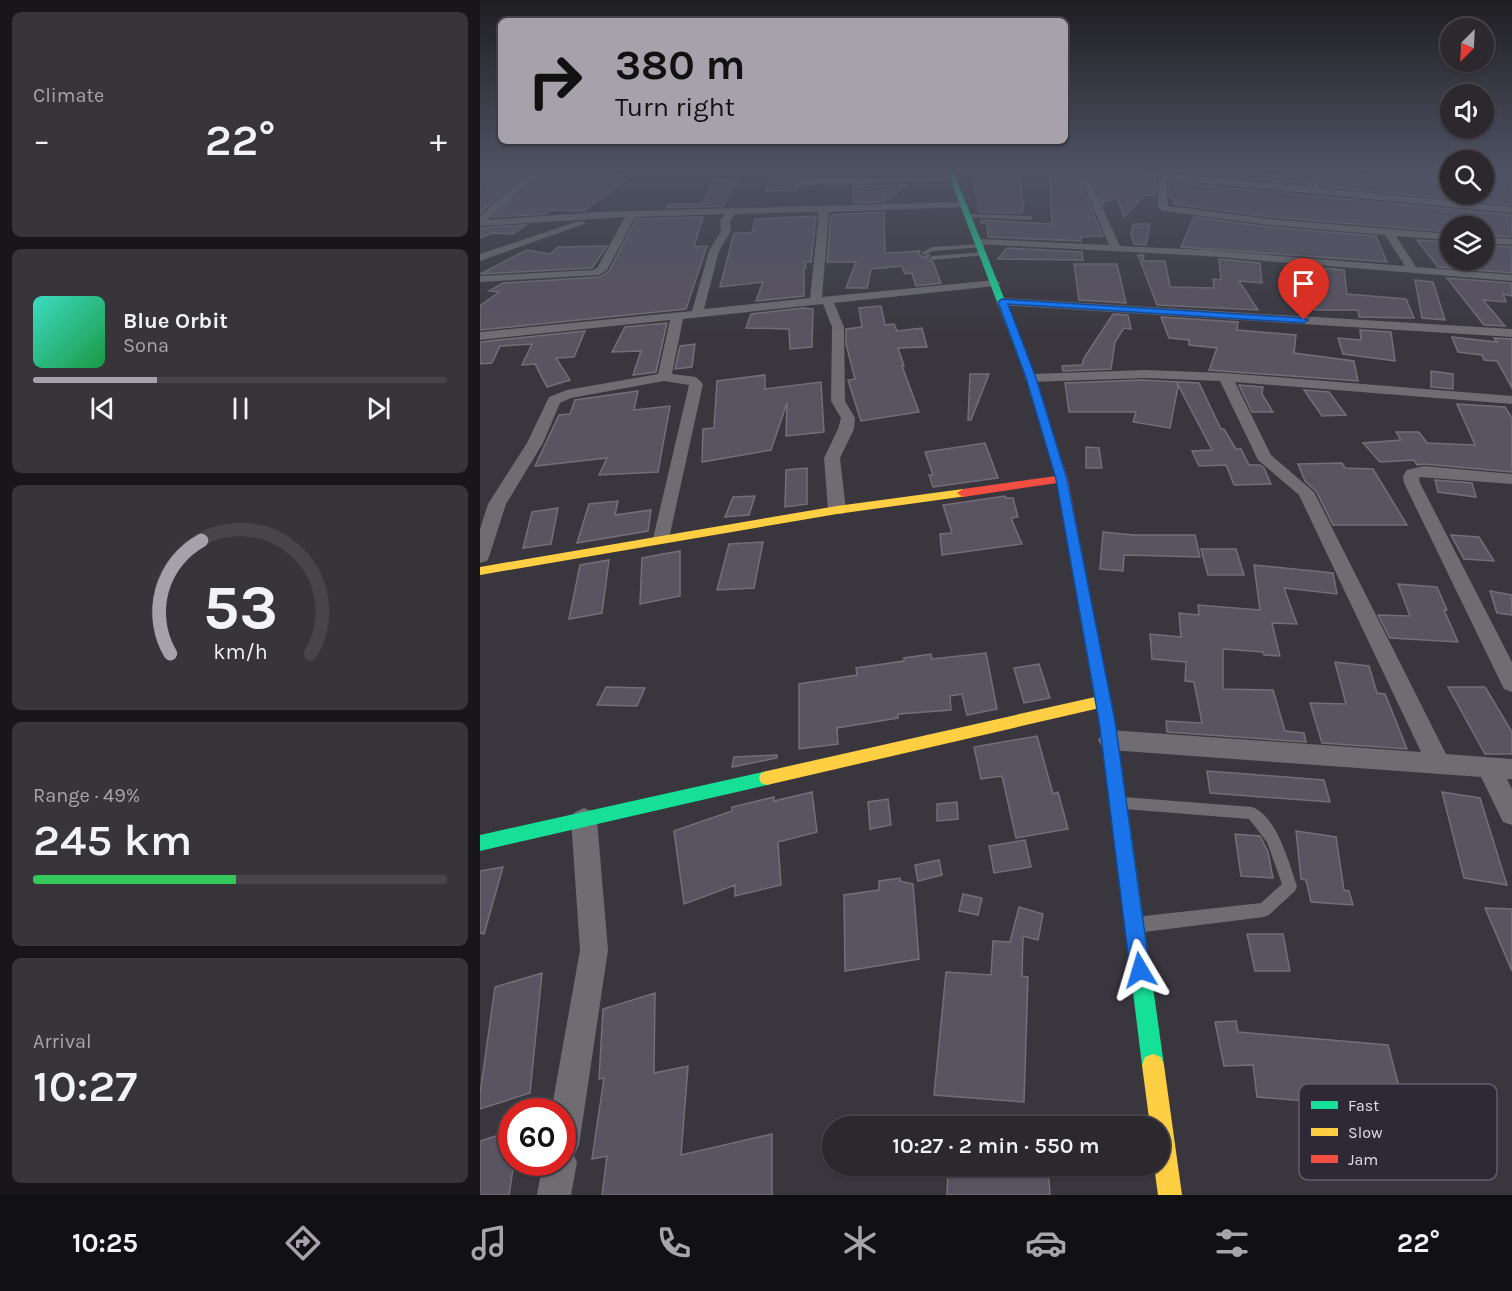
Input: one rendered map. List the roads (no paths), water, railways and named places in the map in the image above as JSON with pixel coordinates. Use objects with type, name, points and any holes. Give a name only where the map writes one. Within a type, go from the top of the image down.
[{"type":"main road","points":[[972,224],[1031,378],[1062,479],[1110,740],[1170,1195]]},
{"type":"main road","points":[[480,572],[837,510],[1062,479]]},
{"type":"main road","points":[[480,843],[1104,701]]},
{"type":"street","points":[[480,258],[528,243],[575,224]]},
{"type":"street","points":[[480,279],[595,273],[601,270],[627,224]]},
{"type":"street","points":[[697,314],[717,244],[727,232],[727,224]]},
{"type":"street","points":[[824,224],[822,301],[838,327],[838,400],[848,418],[846,434],[834,450],[832,458],[837,510]]},
{"type":"street","points":[[1105,224],[1116,249]]},
{"type":"street","points":[[1278,224],[1440,236]]},
{"type":"street","points":[[1389,233],[1413,270]]},
{"type":"street","points":[[1494,241],[1512,242]]},
{"type":"street","points":[[982,247],[1206,253],[1512,278]]},
{"type":"street","points":[[480,336],[995,283]]},
{"type":"street","points":[[1002,302],[1512,333]]},
{"type":"street","points":[[664,377],[677,316]]},
{"type":"street","points":[[1031,378],[1156,374],[1225,376],[1512,400]]},
{"type":"street","points":[[1225,376],[1264,457],[1305,492],[1364,607],[1438,763]]},
{"type":"street","points":[[480,557],[497,504],[535,442],[554,400],[567,394],[664,377],[692,380],[696,384],[662,539]]},
{"type":"street","points":[[1512,479],[1424,471],[1413,473],[1411,476],[1412,483],[1512,683]]},
{"type":"street","points":[[1110,740],[1500,768],[1512,814]]},
{"type":"street","points":[[570,1098],[594,950],[584,820]]},
{"type":"street","points":[[555,1195],[558,1176]]},
{"type":"lane","points":[[924,253],[932,249],[982,247]]},
{"type":"lane","points":[[932,258],[982,247]]},
{"type":"lane","points":[[1118,802],[1252,813],[1266,825],[1273,836],[1290,886],[1264,910],[1134,925]]}]
